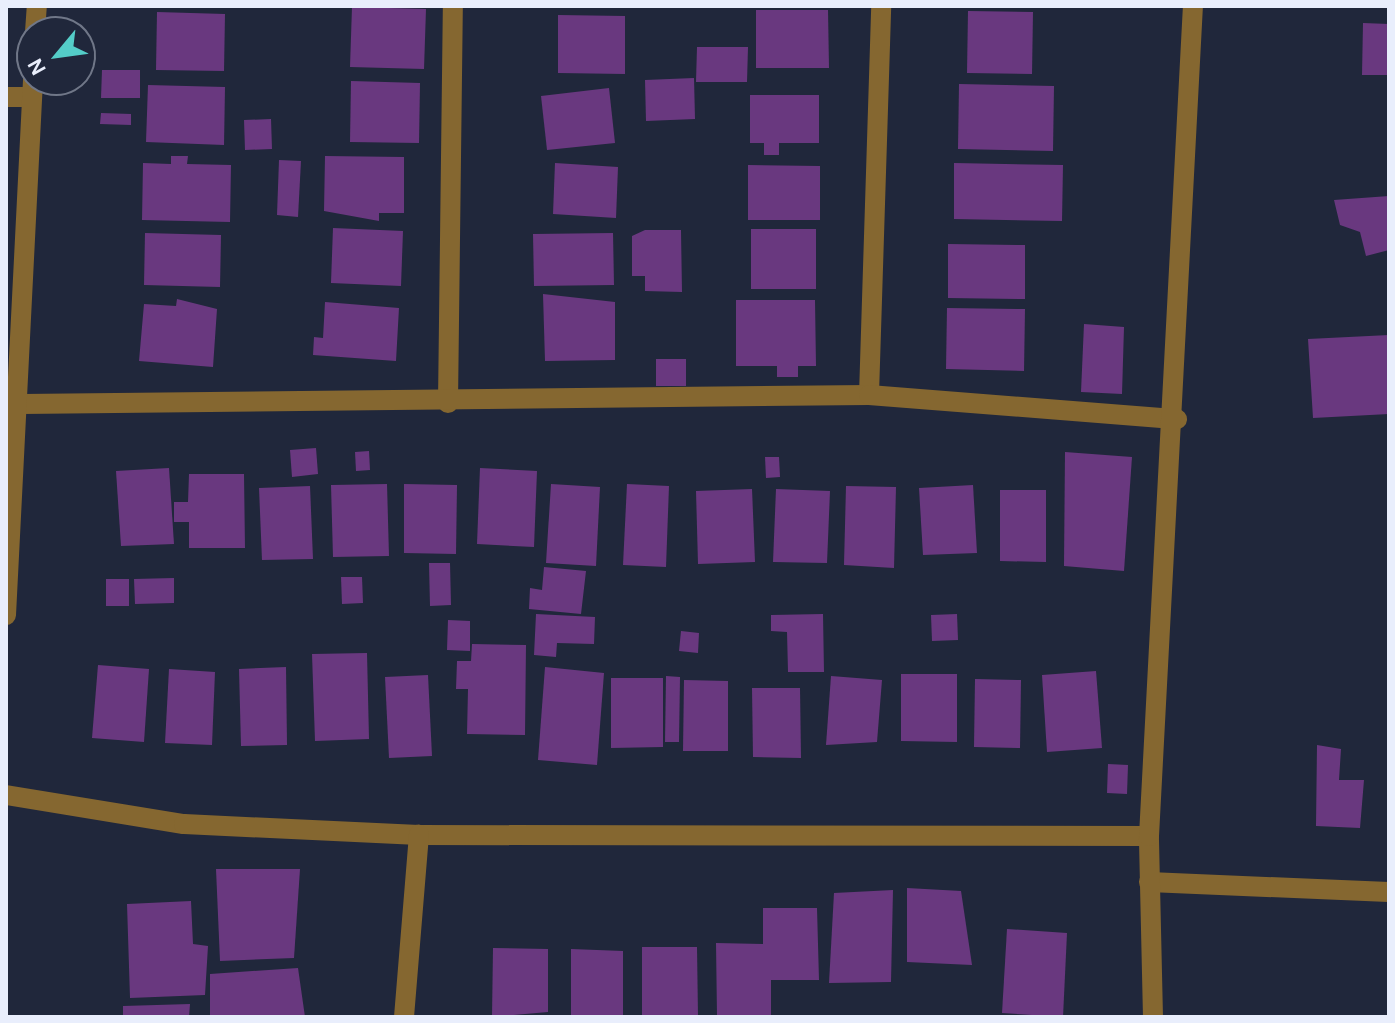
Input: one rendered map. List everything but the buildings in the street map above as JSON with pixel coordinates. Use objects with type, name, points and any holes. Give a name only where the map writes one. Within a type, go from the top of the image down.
[{"type":"street","points":[[448,403],[453,6]]},
{"type":"street","points":[[869,395],[881,6]]},
{"type":"street","points":[[1153,1017],[1149,836],[1177,419],[1193,6]]},
{"type":"street","points":[[6,615],[22,404],[33,96]]},
{"type":"street","points":[[22,404],[448,403],[869,395],[1177,419]]},
{"type":"street","points":[[6,795],[184,824],[419,835],[1149,836]]},
{"type":"street","points":[[404,1017],[419,835]]},
{"type":"street","points":[[1149,882],[1389,892]]}]
